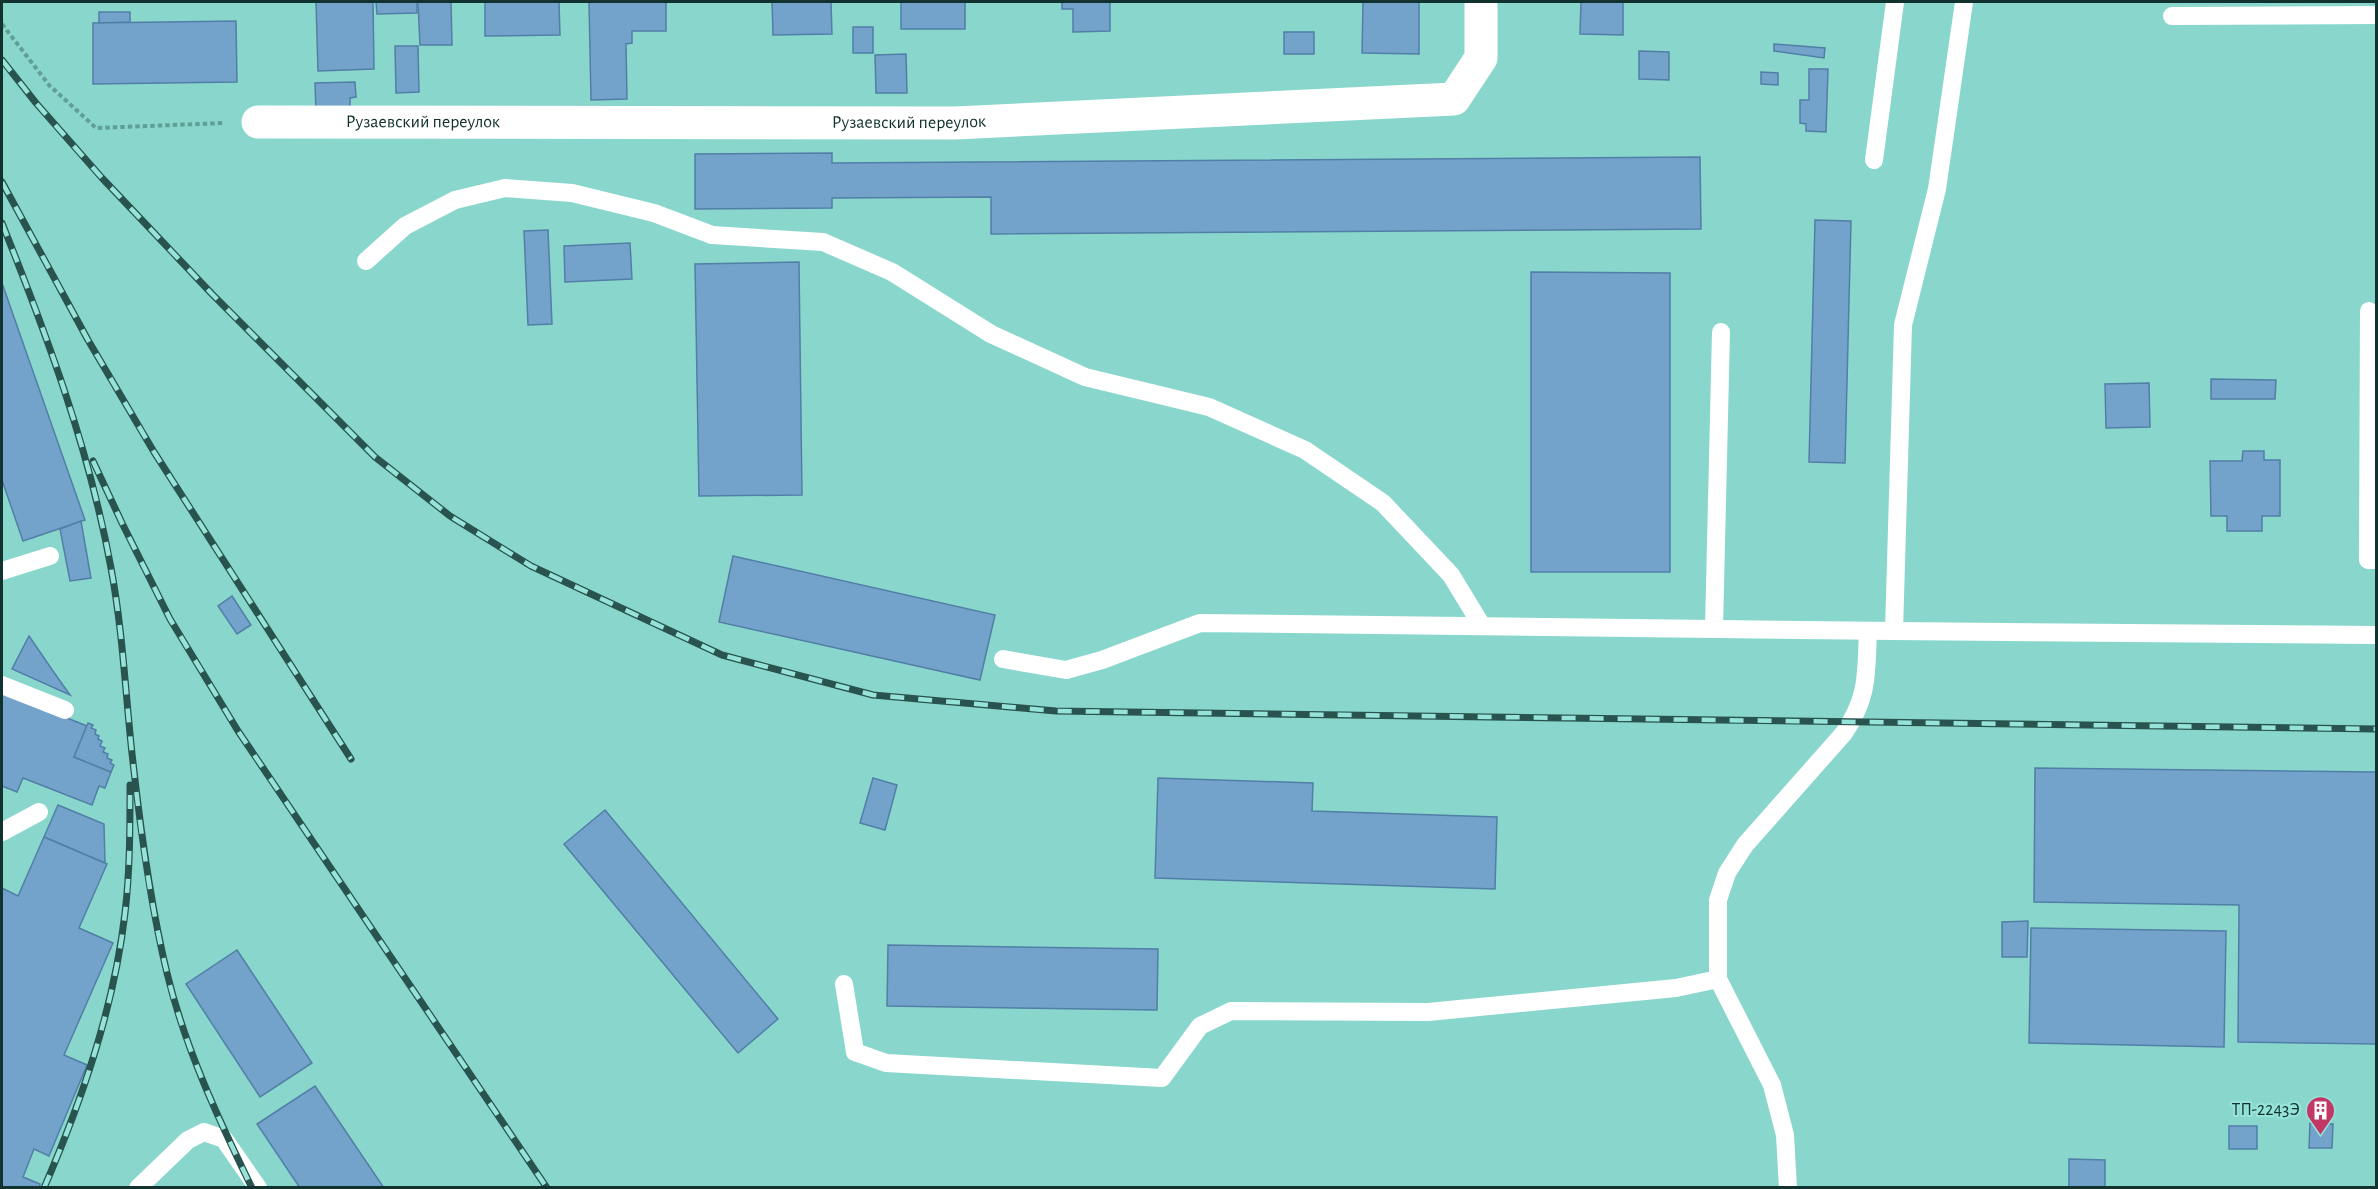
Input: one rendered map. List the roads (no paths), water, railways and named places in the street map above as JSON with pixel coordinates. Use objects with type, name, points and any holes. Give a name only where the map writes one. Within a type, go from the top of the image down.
[{"type":"street","name":"Рузаевский переулок","points":[[258,122],[955,123],[1454,99],[1481,58],[1481,2]]},
{"type":"lane","points":[[1874,160],[1895,2]]},
{"type":"lane","points":[[1894,631],[1903,325],[1937,189],[1964,2]]},
{"type":"lane","points":[[2172,16],[2376,15]]},
{"type":"lane","points":[[366,261],[405,226],[454,200],[506,188],[572,193],[654,213],[712,235],[823,242],[892,272],[991,334],[1085,377],[1209,407],[1305,450],[1383,503],[1450,575],[1482,626]]},
{"type":"lane","points":[[2369,311],[2368,560],[2376,560]]},
{"type":"lane","points":[[1714,628],[1721,332]]},
{"type":"lane","points":[[2,571],[50,556]]},
{"type":"lane","points":[[1002,659],[1066,670],[1102,660],[1200,623],[2376,635]]},
{"type":"lane","points":[[1788,1188],[1785,1135],[1772,1085],[1718,979],[1718,900],[1727,873],[1745,845],[1845,733],[1852,722],[1865,690],[1868,631]]},
{"type":"lane","points":[[2,685],[65,710]]},
{"type":"lane","points":[[2,832],[39,812]]},
{"type":"lane","points":[[844,984],[855,1052],[886,1063],[1162,1078],[1200,1026],[1231,1011],[1428,1012],[1676,988],[1718,979]]},
{"type":"lane","points":[[138,1188],[188,1140],[204,1131],[224,1139],[258,1188]]},
{"type":"railway","points":[[2,60],[36,103],[102,178],[212,294],[375,457],[450,516],[531,566],[722,655],[873,695],[1056,711],[2376,729]]},
{"type":"railway","points":[[2,182],[88,340],[154,452],[351,759]]},
{"type":"railway","points":[[2,223],[65,393],[102,523],[118,612],[145,859],[155,917],[174,1001],[215,1109],[252,1188]]},
{"type":"railway","points":[[93,461],[170,619],[238,731],[547,1188]]},
{"type":"railway","points":[[44,1188],[95,1053],[113,984],[127,897],[130,785]]},
{"type":"place","name":"ТП-2243Э","points":[[2321,1136]]}]
